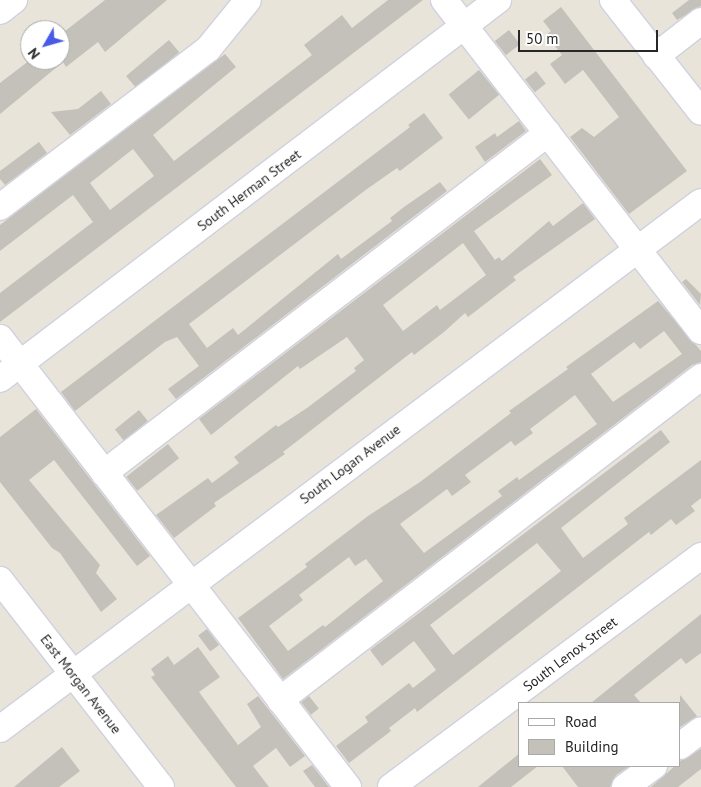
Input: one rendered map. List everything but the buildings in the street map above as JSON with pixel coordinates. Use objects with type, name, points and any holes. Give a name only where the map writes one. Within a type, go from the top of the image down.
[{"type":"street","points":[[0,11],[14,0]]},
{"type":"street","points":[[0,207],[208,49],[248,0]]},
{"type":"street","points":[[444,0],[701,331]]},
{"type":"street","name":"South Herman Street","points":[[0,379],[498,0]]},
{"type":"street","points":[[613,0],[701,112]]},
{"type":"street","points":[[656,56],[701,21]]},
{"type":"street","points":[[104,473],[548,134]]},
{"type":"street","name":"South Logan Avenue","points":[[0,729],[190,584],[701,202]]},
{"type":"street","points":[[0,338],[348,787]]},
{"type":"street","points":[[280,700],[701,377]]},
{"type":"street","name":"South Lenox Street","points":[[391,787],[701,556]]},
{"type":"street","name":"East Morgan Avenue","points":[[0,580],[161,787]]},
{"type":"street","points":[[681,745],[701,730]]},
{"type":"street","points":[[625,787],[653,767]]}]
